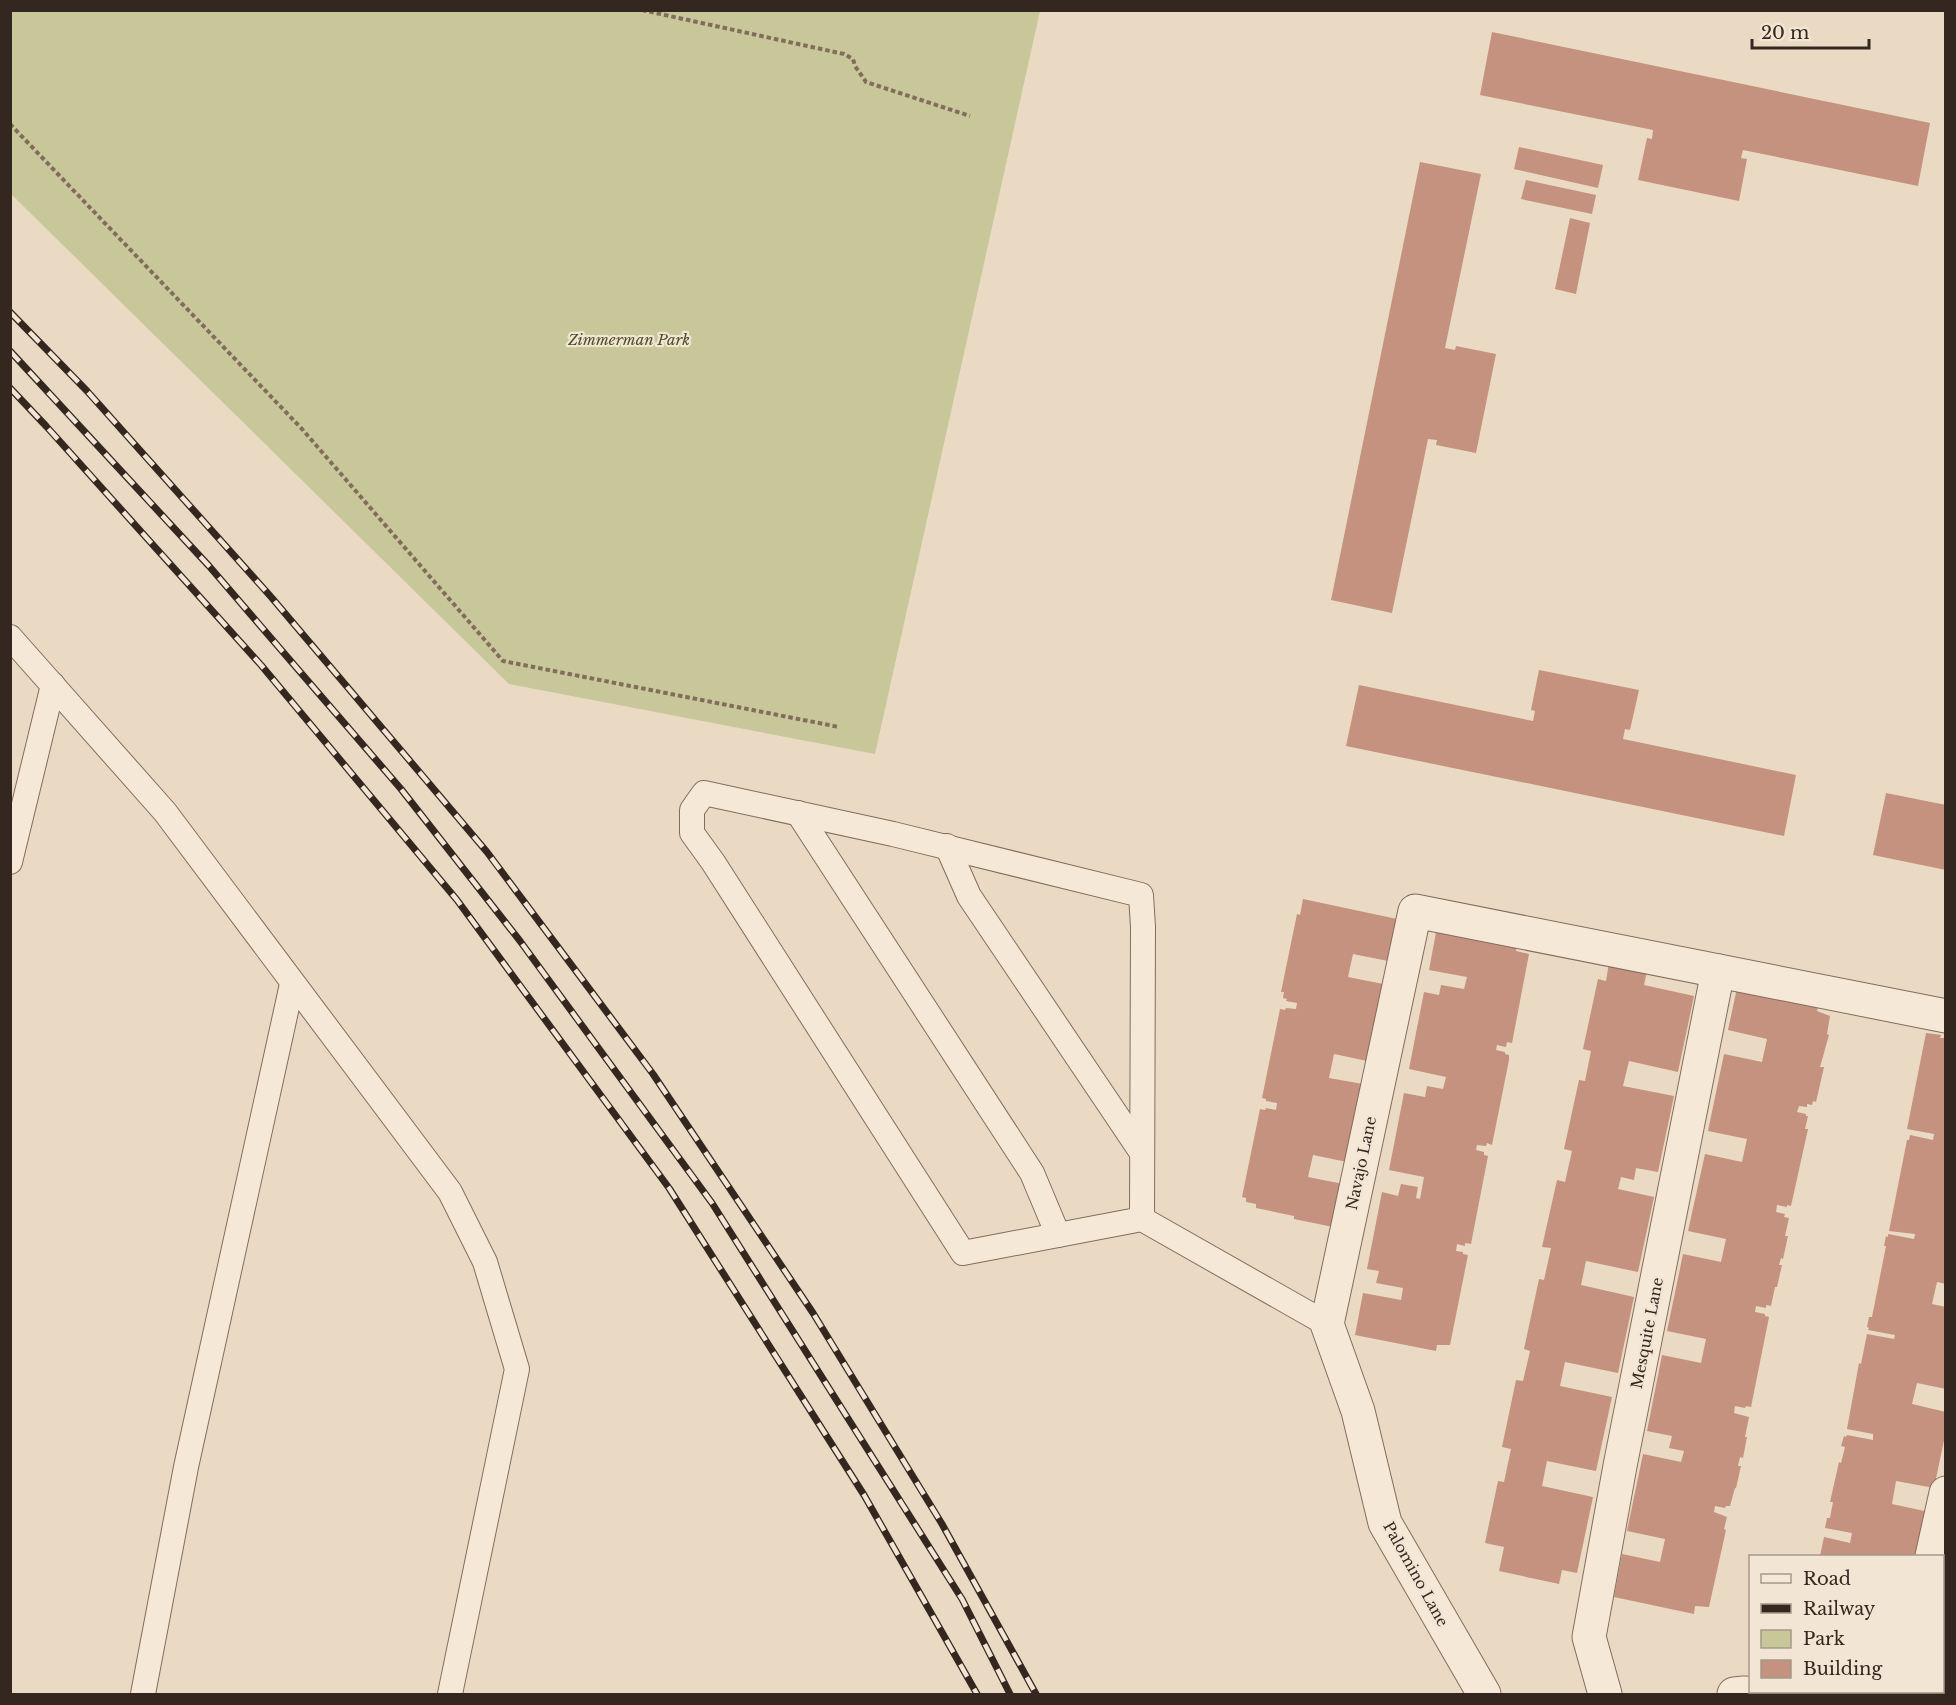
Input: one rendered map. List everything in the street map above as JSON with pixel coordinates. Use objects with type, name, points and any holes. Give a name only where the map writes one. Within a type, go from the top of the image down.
[{"type":"street","name":"Navajo Lane","points":[[1327,1324],[1415,911],[1718,971]]},
{"type":"street","points":[[1718,971],[1946,1016]]},
{"type":"street","name":"Mesquite Lane","points":[[1605,1695],[1589,1637],[1620,1466],[1718,971]]},
{"type":"street","name":"Palomino Lane","points":[[1327,1324],[1358,1411],[1385,1523],[1484,1695]]},
{"type":"street","points":[[1932,1555],[1946,1493]]},
{"type":"street","points":[[1734,1695],[1744,1693],[1758,1695]]},
{"type":"lane","points":[[10,637],[165,812],[450,1192],[485,1262],[516,1369],[450,1695]]},
{"type":"lane","points":[[10,862],[53,685]]},
{"type":"lane","points":[[1142,1219],[1143,927],[1141,895],[947,846],[704,793],[692,810],[692,833],[720,872],[963,1253],[1142,1219],[1327,1324]]},
{"type":"lane","points":[[798,813],[1032,1173],[1058,1235]]},
{"type":"lane","points":[[947,846],[969,897],[1142,1154]]},
{"type":"lane","points":[[143,1695],[188,1455],[292,984]]},
{"type":"path","points":[[642,10],[844,54],[853,59],[866,82],[970,116]]},
{"type":"path","points":[[10,124],[302,429],[503,661],[839,728]]},
{"type":"green space","name":"Zimmerman Park","points":[[10,11],[1040,11],[875,754],[509,684],[11,194]]},
{"type":"building","points":[[1492,32],[1930,123],[1918,186],[1743,150],[1741,158],[1747,159],[1739,201],[1638,180],[1647,138],[1652,139],[1653,130],[1480,95]]},
{"type":"building","points":[[1519,147],[1603,165],[1598,188],[1514,169]]},
{"type":"building","points":[[1420,162],[1481,174],[1445,348],[1455,350],[1456,346],[1496,354],[1476,453],[1436,445],[1437,440],[1428,439],[1392,613],[1331,600]]},
{"type":"building","points":[[1526,180],[1596,195],[1592,214],[1521,199]]},
{"type":"building","points":[[1570,218],[1590,223],[1576,294],[1555,289]]},
{"type":"building","points":[[1539,670],[1639,690],[1630,730],[1625,729],[1623,739],[1796,775],[1784,836],[1346,746],[1359,685],[1533,721],[1535,711],[1531,710]]},
{"type":"building","points":[[1886,793],[1946,805],[1946,870],[1873,855]]},
{"type":"building","points":[[1303,899],[1397,919],[1388,961],[1353,954],[1348,977],[1383,984],[1367,1061],[1334,1054],[1329,1078],[1363,1084],[1347,1162],[1313,1155],[1308,1177],[1343,1184],[1333,1227],[1256,1208],[1256,1204],[1246,1202],[1246,1198],[1242,1197],[1260,1109],[1276,1110],[1277,1103],[1262,1098],[1280,1009],[1296,1009],[1297,1003],[1286,1001],[1287,999],[1283,998],[1284,992],[1281,992],[1297,914],[1300,915]]},
{"type":"building","points":[[1437,927],[1517,943],[1516,951],[1529,954],[1512,1043],[1507,1042],[1506,1047],[1497,1045],[1496,1050],[1509,1055],[1509,1060],[1492,1145],[1487,1143],[1486,1146],[1477,1145],[1476,1150],[1488,1156],[1471,1244],[1465,1243],[1465,1246],[1457,1244],[1456,1251],[1468,1255],[1450,1345],[1437,1345],[1436,1351],[1355,1335],[1363,1293],[1401,1300],[1403,1288],[1376,1283],[1379,1271],[1367,1269],[1382,1192],[1398,1196],[1401,1184],[1418,1187],[1416,1198],[1420,1199],[1424,1177],[1389,1170],[1404,1093],[1425,1097],[1427,1086],[1443,1089],[1446,1077],[1409,1069],[1424,992],[1439,995],[1441,985],[1464,989],[1467,977],[1429,970]]},
{"type":"building","points":[[1609,963],[1647,971],[1644,985],[1694,996],[1678,1072],[1629,1061],[1623,1086],[1674,1096],[1658,1172],[1636,1168],[1634,1180],[1621,1177],[1618,1189],[1654,1197],[1638,1272],[1586,1261],[1581,1285],[1634,1297],[1618,1373],[1565,1362],[1560,1386],[1612,1397],[1596,1471],[1547,1461],[1542,1486],[1593,1497],[1577,1573],[1562,1570],[1559,1584],[1499,1571],[1504,1547],[1485,1543],[1498,1481],[1504,1482],[1511,1449],[1502,1447],[1516,1380],[1523,1381],[1530,1351],[1524,1349],[1539,1279],[1544,1280],[1551,1248],[1542,1247],[1557,1180],[1565,1182],[1572,1151],[1564,1149],[1579,1080],[1585,1081],[1591,1051],[1583,1049],[1598,979],[1606,981]]},
{"type":"building","points":[[1737,988],[1819,1004],[1817,1011],[1830,1016],[1827,1034],[1829,1035],[1820,1067],[1824,1067],[1816,1102],[1813,1101],[1812,1105],[1807,1104],[1807,1107],[1799,1106],[1797,1112],[1808,1116],[1805,1129],[1808,1129],[1791,1206],[1777,1205],[1776,1212],[1785,1214],[1784,1217],[1789,1218],[1785,1236],[1788,1236],[1783,1259],[1781,1258],[1779,1265],[1782,1265],[1771,1306],[1766,1305],[1766,1308],[1756,1306],[1755,1312],[1769,1317],[1751,1407],[1735,1406],[1734,1413],[1749,1417],[1743,1458],[1740,1457],[1738,1466],[1741,1466],[1730,1506],[1725,1508],[1715,1506],[1714,1512],[1727,1517],[1724,1529],[1726,1530],[1709,1607],[1695,1606],[1694,1614],[1614,1597],[1622,1554],[1660,1562],[1665,1539],[1627,1531],[1643,1454],[1681,1462],[1684,1451],[1669,1448],[1672,1436],[1647,1431],[1662,1355],[1701,1363],[1706,1339],[1667,1331],[1683,1254],[1721,1262],[1726,1239],[1688,1231],[1705,1154],[1742,1162],[1747,1139],[1708,1131],[1724,1054],[1762,1062],[1767,1039],[1728,1030]]},
{"type":"building","points":[[1926,1033],[1941,1035],[1940,1038],[1946,1038],[1946,1284],[1937,1282],[1932,1304],[1946,1307],[1946,1389],[1917,1383],[1912,1404],[1946,1412],[1946,1431],[1934,1488],[1896,1481],[1892,1504],[1929,1512],[1920,1555],[1820,1555],[1824,1537],[1850,1543],[1852,1533],[1825,1528],[1827,1518],[1830,1518],[1833,1502],[1830,1502],[1839,1462],[1841,1463],[1845,1447],[1841,1446],[1844,1436],[1873,1440],[1873,1434],[1847,1429],[1859,1363],[1861,1364],[1867,1334],[1894,1339],[1895,1335],[1868,1330],[1867,1327],[1869,1317],[1872,1317],[1886,1236],[1888,1237],[1888,1234],[1914,1239],[1915,1234],[1889,1231],[1907,1140],[1910,1135],[1933,1140],[1934,1134],[1907,1129]]},
{"type":"railway","points":[[10,312],[87,391],[272,598],[487,852],[653,1074],[813,1313],[942,1524],[1036,1694]]},
{"type":"railway","points":[[10,351],[209,566],[401,789],[520,941],[712,1203],[962,1599],[1010,1694]]},
{"type":"railway","points":[[10,388],[261,665],[457,900],[669,1188],[864,1495],[977,1694]]}]
